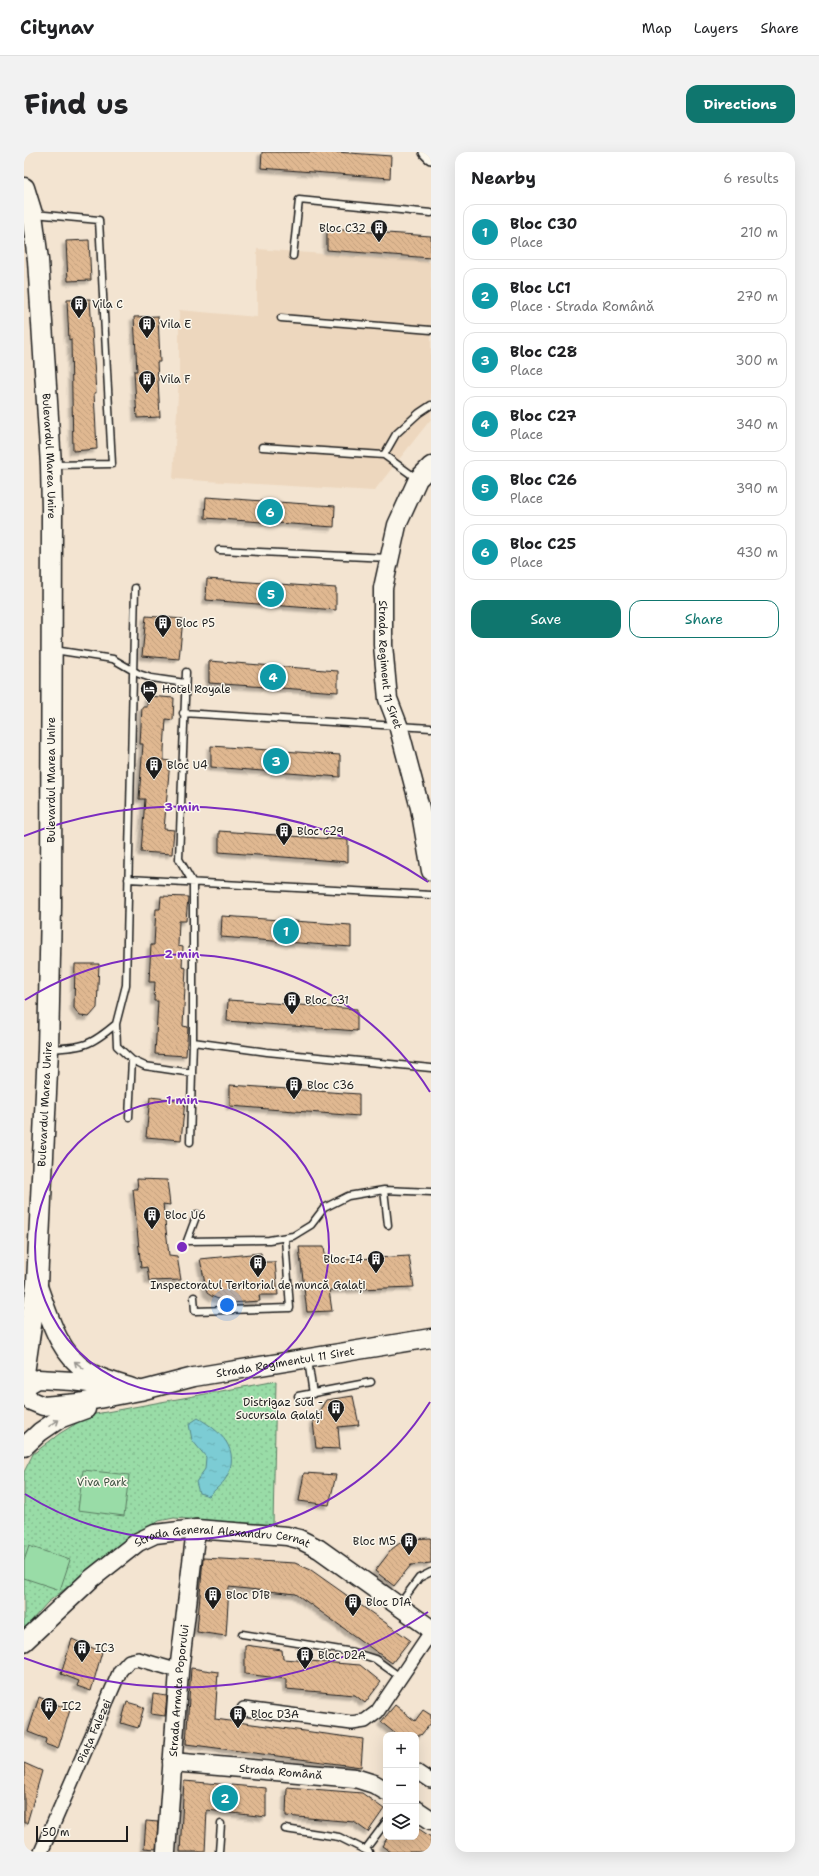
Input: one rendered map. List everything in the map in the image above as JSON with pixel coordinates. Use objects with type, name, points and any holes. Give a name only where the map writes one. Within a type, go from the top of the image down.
[{"type":"main road","name":"Bulevardul Marea Unire","points":[[24,188],[32,214],[38,260],[51,465],[52,650],[51,907],[48,1050],[37,1284],[24,1373]]},
{"type":"street","points":[[426,152],[431,158]]},
{"type":"street","name":"Strada Regiment 11 Siret","points":[[431,466],[418,479],[397,525],[383,588],[383,645],[388,699],[398,726],[420,808],[431,871]]},
{"type":"street","points":[[37,1284],[56,1336],[71,1359],[88,1372],[140,1391]]},
{"type":"street","name":"Strada Regimentul 11 Siret","points":[[140,1391],[194,1376],[308,1359],[431,1338]]},
{"type":"street","points":[[24,1387],[38,1379],[73,1381],[140,1391]]},
{"type":"street","points":[[24,1392],[31,1401],[44,1406],[78,1403],[140,1391]]},
{"type":"street","points":[[24,1447],[40,1432],[59,1419],[140,1391]]},
{"type":"street","name":"Strada General Alexandru Cernat","points":[[24,1642],[92,1579],[138,1542],[161,1533],[196,1529],[287,1536],[299,1539],[319,1549],[431,1629]]},
{"type":"street","name":"Strada Armata Poporului","points":[[166,1852],[179,1671],[196,1529]]},
{"type":"street","points":[[244,1709],[352,1723],[364,1721],[377,1712],[431,1632]]},
{"type":"street","name":"Piața Falezei","points":[[41,1852],[120,1671],[129,1661],[138,1659],[179,1671]]},
{"type":"street","name":"Strada Română","points":[[172,1762],[355,1778],[374,1784],[383,1789]]},
{"type":"street","points":[[419,1773],[431,1781]]},
{"type":"street","points":[[419,1812],[431,1820]]},
{"type":"lane","points":[[293,256],[299,200],[431,213]]},
{"type":"lane","points":[[32,214],[99,220],[112,464],[51,465]]},
{"type":"lane","points":[[281,318],[431,330]]},
{"type":"lane","points":[[384,455],[396,434],[419,413],[431,405]]},
{"type":"lane","points":[[262,447],[384,455],[418,479]]},
{"type":"lane","points":[[219,550],[389,558]]},
{"type":"lane","points":[[135,588],[126,986],[116,1024],[117,1046],[132,1060],[145,1066],[192,1073]]},
{"type":"lane","points":[[52,650],[113,659],[151,678],[185,683]]},
{"type":"lane","points":[[186,672],[183,713],[179,859],[193,883],[193,1042],[190,1142]]},
{"type":"lane","points":[[183,713],[431,728]]},
{"type":"lane","points":[[128,879],[431,895]]},
{"type":"lane","points":[[48,1050],[82,1047],[99,1039],[116,1024]]},
{"type":"lane","points":[[193,1042],[267,1052],[431,1068]]},
{"type":"lane","points":[[129,1117],[132,1060]]},
{"type":"lane","points":[[197,1214],[187,1242],[269,1240],[293,1236],[311,1226],[324,1208],[348,1196],[384,1190],[431,1192]]},
{"type":"lane","points":[[384,1190],[388,1225]]},
{"type":"lane","points":[[194,1297],[195,1311],[290,1308],[285,1238]]},
{"type":"lane","points":[[308,1359],[313,1394]]},
{"type":"lane","points":[[298,1396],[371,1382]]},
{"type":"lane","points":[[398,1606],[419,1578],[431,1572]]},
{"type":"lane","points":[[242,1634],[353,1652],[375,1659],[400,1677]]},
{"type":"lane","points":[[219,1852],[221,1824]]},
{"type":"lane","points":[[285,1829],[339,1837],[367,1851],[383,1827]]},
{"type":"shaded area","points":[[257,249],[431,262],[431,419],[374,491],[173,479],[179,377],[179,310],[257,317]]},
{"type":"green space","name":"Viva Park","points":[[276,1381],[273,1525],[174,1518],[159,1521],[124,1544],[48,1602],[24,1629],[24,1472],[33,1454],[59,1434],[90,1415]]},
{"type":"green space","points":[[83,1470],[129,1475],[124,1516],[78,1510]]},
{"type":"green space","points":[[29,1546],[70,1560],[60,1590],[24,1578],[24,1561]]},
{"type":"water","points":[[198,1418],[221,1435],[230,1450],[230,1468],[226,1478],[209,1496],[199,1493],[196,1482],[205,1469],[206,1457],[192,1440],[189,1424]]},
{"type":"building","points":[[262,152],[336,152],[391,156],[390,178],[261,168]]},
{"type":"building","name":"Bloc C32","points":[[327,229],[431,236],[431,258],[327,250]]},
{"type":"building","points":[[89,240],[91,280],[68,281],[66,241]]},
{"type":"building","points":[[90,299],[96,393],[94,393],[97,449],[73,451],[71,339],[69,340],[67,300]]},
{"type":"building","points":[[158,316],[160,362],[157,362],[160,417],[137,418],[134,371],[137,371],[134,317]]},
{"type":"building","points":[[206,497],[335,506],[334,527],[205,518]]},
{"type":"building","points":[[207,579],[336,588],[336,610],[206,600]]},
{"type":"building","name":"Bloc P5","points":[[146,616],[183,619],[179,659],[142,656]]},
{"type":"building","points":[[209,661],[338,671],[338,692],[209,683]]},
{"type":"building","points":[[148,696],[174,698],[173,720],[166,719],[164,750],[164,760],[170,761],[164,829],[174,830],[172,854],[141,852],[145,799],[139,799],[143,744],[140,744],[142,707],[147,707]]},
{"type":"building","points":[[211,746],[340,755],[340,777],[211,767]]},
{"type":"building","name":"Bloc C29","points":[[219,831],[348,840],[348,862],[219,852]]},
{"type":"building","points":[[161,896],[188,897],[186,921],[179,921],[178,946],[183,947],[182,967],[186,968],[183,1026],[188,1027],[186,1056],[155,1054],[158,1001],[154,1001],[155,982],[149,982],[151,945],[154,945],[156,909],[160,909]]},
{"type":"building","points":[[222,916],[351,925],[351,947],[221,937]]},
{"type":"building","points":[[75,964],[99,964],[97,1008],[89,1017],[80,1016],[74,1008]]},
{"type":"building","name":"Bloc C31","points":[[228,1000],[357,1009],[357,1031],[227,1021]]},
{"type":"building","name":"Bloc C36","points":[[230,1085],[359,1094],[359,1116],[230,1106]]},
{"type":"building","points":[[150,1097],[185,1101],[181,1140],[146,1137]]},
{"type":"building","name":"Bloc U6","points":[[137,1179],[167,1180],[170,1205],[163,1204],[169,1255],[177,1256],[181,1280],[149,1281],[147,1267],[141,1268],[133,1189],[138,1189]]},
{"type":"building","points":[[299,1247],[324,1247],[326,1261],[409,1256],[414,1287],[329,1290],[332,1311],[307,1312]]},
{"type":"building","points":[[261,1253],[262,1262],[275,1262],[278,1295],[259,1295],[260,1301],[230,1303],[213,1297],[207,1293],[200,1259]]},
{"type":"building","name":"Distrigaz Sud - Sucursala Galați","points":[[353,1396],[359,1425],[338,1427],[340,1449],[316,1448],[313,1421],[326,1400]]},
{"type":"building","points":[[304,1473],[336,1475],[329,1505],[299,1501]]},
{"type":"building","name":"Bloc M5","points":[[431,1538],[431,1563],[411,1565],[394,1586],[375,1571],[392,1549],[405,1539]]},
{"type":"building","points":[[203,1558],[295,1563],[311,1570],[410,1640],[392,1663],[296,1594],[229,1587],[226,1636],[197,1632]]},
{"type":"building","name":"IC3","points":[[72,1639],[102,1652],[91,1691],[77,1686],[79,1681],[61,1674]]},
{"type":"building","name":"Bloc D2A","points":[[245,1645],[282,1650],[283,1659],[360,1665],[381,1682],[365,1703],[355,1695],[286,1689],[286,1679],[245,1674]]},
{"type":"building","name":"Bloc D3A","points":[[191,1668],[218,1672],[215,1719],[363,1739],[361,1767],[186,1744]]},
{"type":"building","points":[[153,1694],[167,1696],[165,1716],[151,1714]]},
{"type":"building","name":"IC2","points":[[39,1697],[70,1710],[58,1749],[45,1744],[46,1739],[28,1732]]},
{"type":"building","points":[[127,1702],[144,1707],[138,1728],[121,1723]]},
{"type":"building","points":[[395,1705],[415,1721],[423,1710],[431,1715],[431,1723],[421,1735],[419,1735],[419,1732],[393,1732],[381,1722]]},
{"type":"building","points":[[24,1763],[42,1771],[27,1823],[24,1823]]},
{"type":"building","points":[[184,1781],[266,1788],[266,1817],[207,1810],[205,1852],[180,1852]]},
{"type":"building","points":[[287,1787],[362,1793],[383,1808],[368,1832],[354,1822],[286,1816]]},
{"type":"building","points":[[146,1821],[158,1822],[156,1849],[144,1848]]},
{"type":"building","points":[[419,1829],[431,1837],[431,1852],[391,1852],[382,1846],[386,1840],[419,1840]]},
{"type":"place","name":"Bloc C32","points":[[379,243]]},
{"type":"place","name":"Vila C","points":[[79,319]]},
{"type":"place","name":"Vila E","points":[[147,339]]},
{"type":"place","name":"Vila F","points":[[147,394]]},
{"type":"place","name":"Bloc C25","points":[[270,512]]},
{"type":"place","name":"Bloc C26","points":[[271,594]]},
{"type":"place","name":"Bloc P5","points":[[163,638]]},
{"type":"place","name":"Bloc C27","points":[[273,677]]},
{"type":"place","name":"Hotel Royale","points":[[149,704]]},
{"type":"place","name":"Bloc C28","points":[[276,761]]},
{"type":"place","name":"Bloc U4","points":[[154,780]]},
{"type":"place","name":"Bloc C29","points":[[284,846]]},
{"type":"place","name":"Bloc C30","points":[[286,931]]},
{"type":"place","name":"Bloc C31","points":[[292,1015]]},
{"type":"place","name":"Bloc C36","points":[[294,1100]]},
{"type":"place","name":"Bloc U6","points":[[152,1230]]},
{"type":"place","name":"Bloc I4","points":[[376,1274]]},
{"type":"place","name":"Inspectoratul Teritorial de muncă Galați","points":[[258,1278]]},
{"type":"place","name":"Distrigaz Sud - Sucursala Galați","points":[[336,1423]]},
{"type":"place","name":"Bloc M5","points":[[409,1556]]},
{"type":"place","name":"Bloc D1B","points":[[213,1610]]},
{"type":"place","name":"Bloc D1A","points":[[353,1617]]},
{"type":"place","name":"IC3","points":[[82,1663]]},
{"type":"place","name":"Bloc D2A","points":[[305,1670]]},
{"type":"place","name":"IC2","points":[[49,1721]]},
{"type":"place","name":"Bloc D3A","points":[[238,1729]]},
{"type":"place","name":"Bloc LC1","points":[[225,1798]]}]
